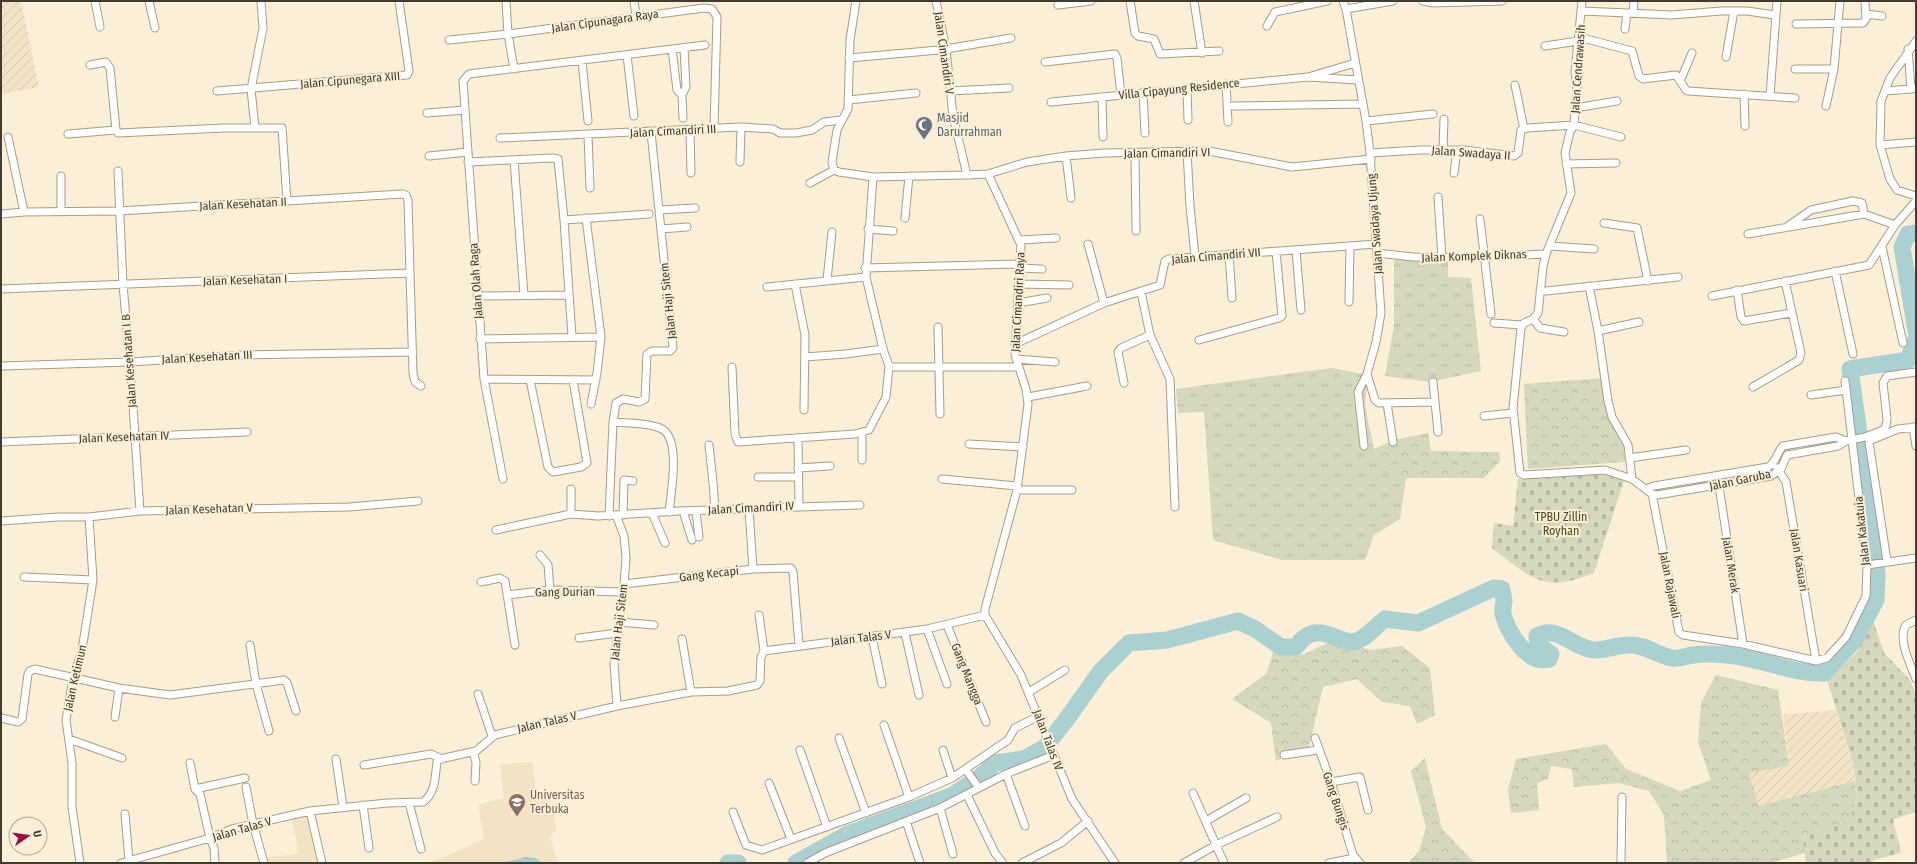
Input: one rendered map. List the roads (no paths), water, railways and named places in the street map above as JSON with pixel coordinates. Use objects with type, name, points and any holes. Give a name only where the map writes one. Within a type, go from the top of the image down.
[{"type":"street","points":[[95,1],[100,27]]},
{"type":"street","points":[[149,1],[155,28]]},
{"type":"street","points":[[255,128],[251,89],[264,28],[261,1]]},
{"type":"street","name":"Jalan Cipunegara XIII","points":[[217,91],[407,75],[409,71],[399,1]]},
{"type":"street","points":[[506,1],[508,34],[514,68],[705,45]]},
{"type":"street","points":[[634,1],[636,16]]},
{"type":"street","points":[[834,170],[832,162],[837,130],[848,110],[848,58],[856,1]]},
{"type":"street","name":"Jalan Cimandiri V","points":[[936,1],[953,116],[967,175]]},
{"type":"street","points":[[1058,5],[1091,1]]},
{"type":"street","points":[[1130,1],[1136,33],[1138,36],[1154,39],[1160,54],[1219,51]]},
{"type":"street","points":[[1194,1],[1202,53]]},
{"type":"street","points":[[1267,26],[1275,12],[1327,1]]},
{"type":"street","name":"Jalan Swadaya Ujung","points":[[1343,1],[1346,9],[1366,121],[1370,156],[1381,313],[1367,374],[1358,392],[1364,446]]},
{"type":"street","points":[[1346,9],[1393,1]]},
{"type":"street","points":[[1425,1],[1502,1]]},
{"type":"street","name":"Jalan Cendrawasih","points":[[1533,319],[1538,313],[1546,254],[1571,193],[1565,153],[1566,144],[1574,125],[1577,87],[1575,72],[1582,1]]},
{"type":"street","points":[[1625,29],[1634,1]]},
{"type":"street","points":[[1770,96],[1777,1]]},
{"type":"street","points":[[1826,106],[1834,69],[1840,1]]},
{"type":"street","points":[[1796,24],[1863,23],[1865,22],[1866,14],[1865,1]]},
{"type":"street","name":"Jalan Cipunagara Raya","points":[[449,40],[508,34],[636,16],[704,8],[712,9],[717,16],[714,128]]},
{"type":"street","points":[[1582,11],[1672,16],[1734,11],[1775,15]]},
{"type":"street","points":[[1726,57],[1734,11]]},
{"type":"street","points":[[1866,14],[1882,16]]},
{"type":"street","points":[[848,58],[943,50],[1011,38]]},
{"type":"street","points":[[1545,46],[1579,39],[1632,51],[1639,78],[1676,75],[1688,91],[1795,98]]},
{"type":"street","points":[[1916,41],[1908,49],[1890,78],[1881,101],[1880,145],[1890,179],[1897,190],[1916,196]]},
{"type":"street","points":[[683,118],[682,95],[686,87],[684,48]]},
{"type":"street","points":[[672,49],[677,90],[682,95]]},
{"type":"street","points":[[1885,91],[1914,88],[1908,49]]},
{"type":"street","points":[[1681,80],[1692,53]]},
{"type":"street","points":[[1045,62],[1115,54],[1117,58],[1121,94]]},
{"type":"street","points":[[627,55],[634,116]]},
{"type":"street","points":[[582,61],[588,121]]},
{"type":"street","points":[[90,65],[106,62],[110,68],[116,130]]},
{"type":"street","name":"Villa Cipayung Residence","points":[[1051,102],[1308,76],[1355,63]]},
{"type":"street","points":[[1340,67],[1341,79]]},
{"type":"street","name":"Jalan Olah Raga","points":[[503,479],[484,379],[463,81],[469,74],[514,68]]},
{"type":"street","points":[[1795,70],[1834,69]]},
{"type":"street","name":"Villa Cipayung Residence","points":[[1308,76],[1358,80]]},
{"type":"street","points":[[1226,84],[1228,122]]},
{"type":"street","points":[[1514,86],[1524,129],[1574,125],[1621,137]]},
{"type":"street","points":[[950,91],[1009,88]]},
{"type":"street","points":[[1187,88],[1188,120]]},
{"type":"street","points":[[1143,92],[1145,133]]},
{"type":"street","points":[[848,100],[916,93]]},
{"type":"street","points":[[1744,94],[1745,126]]},
{"type":"street","points":[[1102,97],[1102,137]]},
{"type":"street","points":[[1575,108],[1617,101]]},
{"type":"street","points":[[1233,106],[1363,104]]},
{"type":"street","points":[[427,113],[465,110]]},
{"type":"street","points":[[1366,121],[1433,114]]},
{"type":"street","points":[[1443,150],[1444,119]]},
{"type":"street","name":"Jalan Cimandiri III","points":[[500,138],[741,127],[773,128],[780,132],[796,133],[812,130],[824,122],[842,120]]},
{"type":"street","points":[[740,162],[741,127]]},
{"type":"street","points":[[68,134],[116,130],[118,133],[282,128],[287,201]]},
{"type":"street","name":"Jalan Swadaya II","points":[[1370,156],[1457,150],[1516,156],[1521,130],[1524,129]]},
{"type":"street","points":[[690,130],[691,173]]},
{"type":"street","name":"Jalan Haji Sitem","points":[[617,706],[614,673],[626,558],[624,536],[616,516],[613,422],[616,403],[619,400],[639,402],[645,399],[647,354],[652,351],[670,351],[673,348],[651,132]]},
{"type":"street","points":[[588,135],[590,188]]},
{"type":"street","points":[[8,137],[24,212]]},
{"type":"street","points":[[1880,145],[1916,142]]},
{"type":"street","points":[[1454,174],[1457,150]]},
{"type":"street","name":"Jalan Cimandiri VI","points":[[988,174],[1028,162],[1066,156],[1104,154],[1209,151],[1292,167],[1370,156]]},
{"type":"street","points":[[429,156],[468,152]]},
{"type":"street","points":[[1187,152],[1195,256]]},
{"type":"street","points":[[1135,154],[1136,231]]},
{"type":"street","points":[[1066,156],[1071,198]]},
{"type":"street","points":[[468,162],[553,158],[558,160],[564,220],[572,336]]},
{"type":"street","points":[[514,160],[524,295]]},
{"type":"street","points":[[1566,164],[1616,163]]},
{"type":"street","points":[[810,183],[834,170],[873,177],[988,174]]},
{"type":"street","name":"Jalan Kesehatan I B","points":[[118,171],[123,285],[130,362],[140,511]]},
{"type":"street","name":"Jalan Cimandiri Raya","points":[[985,615],[985,608],[1017,488],[1024,447],[1028,397],[1017,363],[1015,344],[1020,266],[1020,240],[988,174]]},
{"type":"street","points":[[61,211],[62,176]]},
{"type":"street","points":[[905,218],[909,176]]},
{"type":"street","points":[[732,367],[735,434],[738,442],[862,433],[869,430],[886,397],[889,366],[883,349],[865,268],[873,177]]},
{"type":"street","name":"Jalan Kesehatan II","points":[[1,214],[61,211],[119,211],[402,194],[406,195],[408,200],[410,273]]},
{"type":"street","points":[[1438,197],[1442,258]]},
{"type":"street","points":[[1788,226],[1810,210],[1853,201],[1862,203],[1864,214]]},
{"type":"street","points":[[1712,296],[1869,265],[1895,225],[1916,201]]},
{"type":"street","points":[[659,210],[695,208]]},
{"type":"street","points":[[564,220],[649,214]]},
{"type":"street","points":[[1748,234],[1864,214],[1895,225]]},
{"type":"street","points":[[586,218],[601,337],[596,380],[591,404]]},
{"type":"street","points":[[1480,219],[1490,314]]},
{"type":"street","points":[[1604,223],[1637,228],[1639,231],[1648,281]]},
{"type":"street","points":[[661,229],[687,227]]},
{"type":"street","points":[[868,229],[893,231]]},
{"type":"street","points":[[827,280],[832,232]]},
{"type":"street","points":[[1020,240],[1056,238]]},
{"type":"street","points":[[1088,244],[1104,303]]},
{"type":"street","name":"Jalan Cimandiri VII","points":[[1015,344],[1104,303],[1160,285],[1165,261],[1195,256],[1376,244]]},
{"type":"street","points":[[1349,302],[1350,246]]},
{"type":"street","points":[[1550,246],[1594,249]]},
{"type":"street","points":[[1882,246],[1903,343]]},
{"type":"street","points":[[1296,250],[1301,310]]},
{"type":"street","points":[[1199,340],[1280,317],[1282,311],[1276,251]]},
{"type":"street","name":"Jalan Komplek Diknas","points":[[1377,253],[1413,257],[1442,258],[1546,254]]},
{"type":"street","points":[[1229,254],[1232,298]]},
{"type":"street","points":[[865,268],[1020,266],[1042,269]]},
{"type":"street","points":[[1835,271],[1853,354]]},
{"type":"street","points":[[410,273],[414,380],[421,386]]},
{"type":"street","name":"Jalan Kesehatan I","points":[[1,289],[410,273]]},
{"type":"street","points":[[767,287],[866,277]]},
{"type":"street","points":[[1540,291],[1546,292],[1678,277]]},
{"type":"street","points":[[1752,387],[1799,360],[1800,357],[1801,353],[1785,281]]},
{"type":"street","points":[[795,284],[804,327],[804,410]]},
{"type":"street","points":[[1019,284],[1070,285]]},
{"type":"street","points":[[1589,286],[1598,331],[1608,400],[1612,416],[1626,440],[1632,479]]},
{"type":"street","points":[[1737,290],[1741,317],[1744,321],[1792,313]]},
{"type":"street","points":[[1141,292],[1150,335],[1170,379],[1175,507]]},
{"type":"street","points":[[477,296],[568,295]]},
{"type":"street","points":[[1018,303],[1047,298]]},
{"type":"street","points":[[1494,323],[1522,325],[1533,319],[1540,328],[1564,332]]},
{"type":"street","points":[[1598,331],[1639,322]]},
{"type":"street","points":[[1522,325],[1513,399],[1513,413],[1519,468],[1523,475],[1605,470],[1632,479],[1647,490]]},
{"type":"street","points":[[938,327],[940,414]]},
{"type":"street","points":[[1124,383],[1118,352],[1121,348],[1150,335]]},
{"type":"street","points":[[480,339],[572,336],[601,337]]},
{"type":"street","points":[[805,356],[846,354],[883,349]]},
{"type":"street","name":"Jalan Kesehatan III","points":[[1,366],[130,362],[244,355],[413,352]]},
{"type":"street","points":[[889,366],[939,368],[1055,362]]},
{"type":"street","points":[[1852,440],[1883,430],[1886,426],[1883,382],[1887,376],[1916,372]]},
{"type":"street","points":[[1367,374],[1375,400],[1379,403],[1435,402]]},
{"type":"street","points":[[484,379],[596,380]]},
{"type":"street","points":[[530,380],[548,467],[553,472],[581,467],[587,463],[572,380]]},
{"type":"street","name":"Jalan Kakatuia","points":[[1816,661],[1827,658],[1846,637],[1866,596],[1869,564],[1845,381]]},
{"type":"street","points":[[1433,382],[1438,432]]},
{"type":"street","points":[[1028,397],[1087,386]]},
{"type":"street","points":[[1811,395],[1846,390]]},
{"type":"street","points":[[1387,403],[1393,442]]},
{"type":"street","points":[[1484,416],[1513,413]]},
{"type":"street","points":[[613,422],[656,427],[666,433],[673,450],[674,460],[669,512]]},
{"type":"street","points":[[1885,561],[1868,442],[1898,429],[1915,427],[1916,446]]},
{"type":"street","name":"Jalan Kesehatan IV","points":[[1,442],[134,438],[247,432]]},
{"type":"street","points":[[862,433],[862,460]]},
{"type":"street","name":"Jalan Garuba","points":[[1647,490],[1654,486],[1768,467],[1774,463],[1777,453],[1783,446],[1836,437],[1852,440]]},
{"type":"street","name":"Jalan Cimandiri IV","points":[[496,530],[571,514],[616,516],[683,511],[749,510],[799,507],[798,438]]},
{"type":"street","name":"Jalan Garuba","points":[[1647,490],[1657,495],[1719,486],[1771,476],[1779,471],[1787,455],[1838,446],[1852,440]]},
{"type":"street","points":[[969,444],[1024,447]]},
{"type":"street","points":[[709,445],[714,482],[715,511]]},
{"type":"street","points":[[1629,458],[1686,450]]},
{"type":"street","name":"Jalan Kasuari","points":[[1774,463],[1786,482],[1816,661]]},
{"type":"street","points":[[798,468],[830,466]]},
{"type":"street","points":[[758,477],[798,477]]},
{"type":"street","points":[[942,479],[1017,488],[1072,490]]},
{"type":"street","points":[[616,516],[624,480],[632,481]]},
{"type":"street","name":"Jalan Merak","points":[[1719,486],[1744,644]]},
{"type":"street","points":[[571,489],[571,514]]},
{"type":"street","name":"Jalan Rajawali","points":[[1647,490],[1679,632],[1683,635],[1744,644],[1816,661]]},
{"type":"street","name":"Jalan Kesehatan V","points":[[1,521],[58,517],[89,517],[140,511],[354,507],[418,501]]},
{"type":"street","points":[[799,507],[860,505]]},
{"type":"street","points":[[749,510],[753,569]]},
{"type":"street","points":[[683,511],[695,538],[696,511]]},
{"type":"street","points":[[652,513],[665,543]]},
{"type":"street","name":"Jalan Ketimun","points":[[80,863],[72,807],[72,763],[70,739],[66,720],[73,679],[82,650],[93,580],[89,517]]},
{"type":"street","points":[[540,554],[548,565],[550,590]]},
{"type":"street","points":[[1869,564],[1916,558]]},
{"type":"street","name":"Gang Kecapi","points":[[624,584],[753,569],[788,567],[792,569],[799,645]]},
{"type":"street","points":[[24,577],[93,580]]},
{"type":"street","points":[[481,582],[502,578],[505,581],[515,645]]},
{"type":"street","name":"Gang Durian","points":[[507,595],[550,590],[623,592]]},
{"type":"street","points":[[759,615],[764,651]]},
{"type":"street","name":"Jalan Talas V","points":[[492,736],[617,706],[690,692],[728,691],[757,685],[760,681],[761,657],[764,651],[799,645],[927,630],[985,615]]},
{"type":"street","name":"Jalan Talas IV","points":[[985,615],[1009,652],[1029,692],[1072,799],[1115,863]]},
{"type":"street","points":[[1916,620],[1906,626],[1903,635],[1905,648],[1916,679]]},
{"type":"street","points":[[619,622],[654,626]]},
{"type":"street","name":"Gang Mangga","points":[[947,625],[986,722]]},
{"type":"street","points":[[927,630],[947,684]]},
{"type":"street","points":[[905,633],[919,695]]},
{"type":"street","points":[[579,638],[617,634]]},
{"type":"street","points":[[872,637],[882,684]]},
{"type":"street","points":[[682,639],[690,692]]},
{"type":"street","points":[[250,645],[256,684],[268,731]]},
{"type":"street","points":[[1,718],[18,722],[22,719],[28,674],[32,669],[119,688],[175,695],[286,680],[296,711]]},
{"type":"street","points":[[1029,692],[1065,670]]},
{"type":"street","points":[[115,717],[119,688]]},
{"type":"street","points":[[364,765],[431,754],[442,758],[473,752],[479,749],[492,736],[478,694]]},
{"type":"street","points":[[733,812],[746,845],[762,850],[909,797],[952,778],[966,770],[1008,740],[1015,728],[1039,716]]},
{"type":"street","points":[[884,725],[909,797]]},
{"type":"street","points":[[839,738],[866,813]]},
{"type":"street","name":"Gang Bungis","points":[[1315,738],[1357,860]]},
{"type":"street","points":[[70,739],[122,758]]},
{"type":"street","points":[[800,750],[827,827]]},
{"type":"street","points":[[942,750],[952,778]]},
{"type":"street","points":[[1284,754],[1318,750]]},
{"type":"street","points":[[473,752],[476,762],[475,781]]},
{"type":"street","points":[[807,863],[825,853],[940,808],[967,795],[976,784],[1006,774],[1053,752]]},
{"type":"street","name":"Jalan Talas V","points":[[121,863],[210,838],[232,829],[310,811],[363,805],[423,802],[434,789],[437,762],[442,758]]},
{"type":"street","points":[[336,759],[343,807]]},
{"type":"street","points":[[190,762],[195,789],[200,794],[210,838],[214,848],[215,862]]},
{"type":"street","points":[[966,770],[976,784]]},
{"type":"street","points":[[1006,774],[1025,826]]},
{"type":"street","points":[[1331,782],[1360,777],[1368,810]]},
{"type":"street","points":[[195,789],[245,778]]},
{"type":"street","points":[[769,783],[791,839]]},
{"type":"street","points":[[246,787],[253,824],[264,863]]},
{"type":"street","points":[[1193,793],[1224,863]]},
{"type":"street","points":[[967,795],[995,853],[1001,862]]},
{"type":"street","points":[[1621,863],[1622,797]]},
{"type":"street","points":[[1206,821],[1246,798]]},
{"type":"street","points":[[410,802],[421,849]]},
{"type":"street","points":[[363,805],[369,848]]},
{"type":"street","points":[[940,808],[953,854]]},
{"type":"street","points":[[310,811],[322,863]]},
{"type":"street","points":[[125,814],[129,861]]},
{"type":"street","points":[[1184,863],[1216,845],[1277,817]]},
{"type":"street","points":[[906,821],[920,863]]},
{"type":"street","points":[[1022,863],[1061,843],[1088,821]]},
{"type":"street","points":[[1328,863],[1357,860]]},
{"type":"water","points":[[525,857],[536,858],[542,863],[502,863]]},
{"type":"waterway","points":[[1916,233],[1908,234],[1902,247],[1916,331]]},
{"type":"waterway","points":[[796,863],[848,834],[951,796],[980,777],[995,763],[1024,759],[1044,748],[1101,671],[1129,643],[1167,640],[1238,621],[1255,629],[1281,647],[1296,647],[1305,638],[1313,633],[1321,633],[1344,641],[1352,642],[1362,638],[1385,619],[1418,623],[1494,588],[1502,589],[1504,601],[1503,614],[1514,638],[1526,652],[1541,660],[1549,659],[1551,654],[1538,645],[1537,636],[1544,633],[1551,633],[1593,650],[1635,645],[1672,658],[1714,654],[1746,658],[1813,673],[1824,673],[1854,641],[1876,600],[1877,575],[1874,541],[1850,369],[1908,360],[1916,339]]},
{"type":"waterway","points":[[728,863],[738,863]]},
{"type":"place","name":"Masjid Darurrahman","points":[[924,140]]},
{"type":"place","name":"Universitas Terbuka","points":[[517,817]]},
{"type":"park label","name":"TPBU Zillin Royhan","points":[[1561,524]]}]
